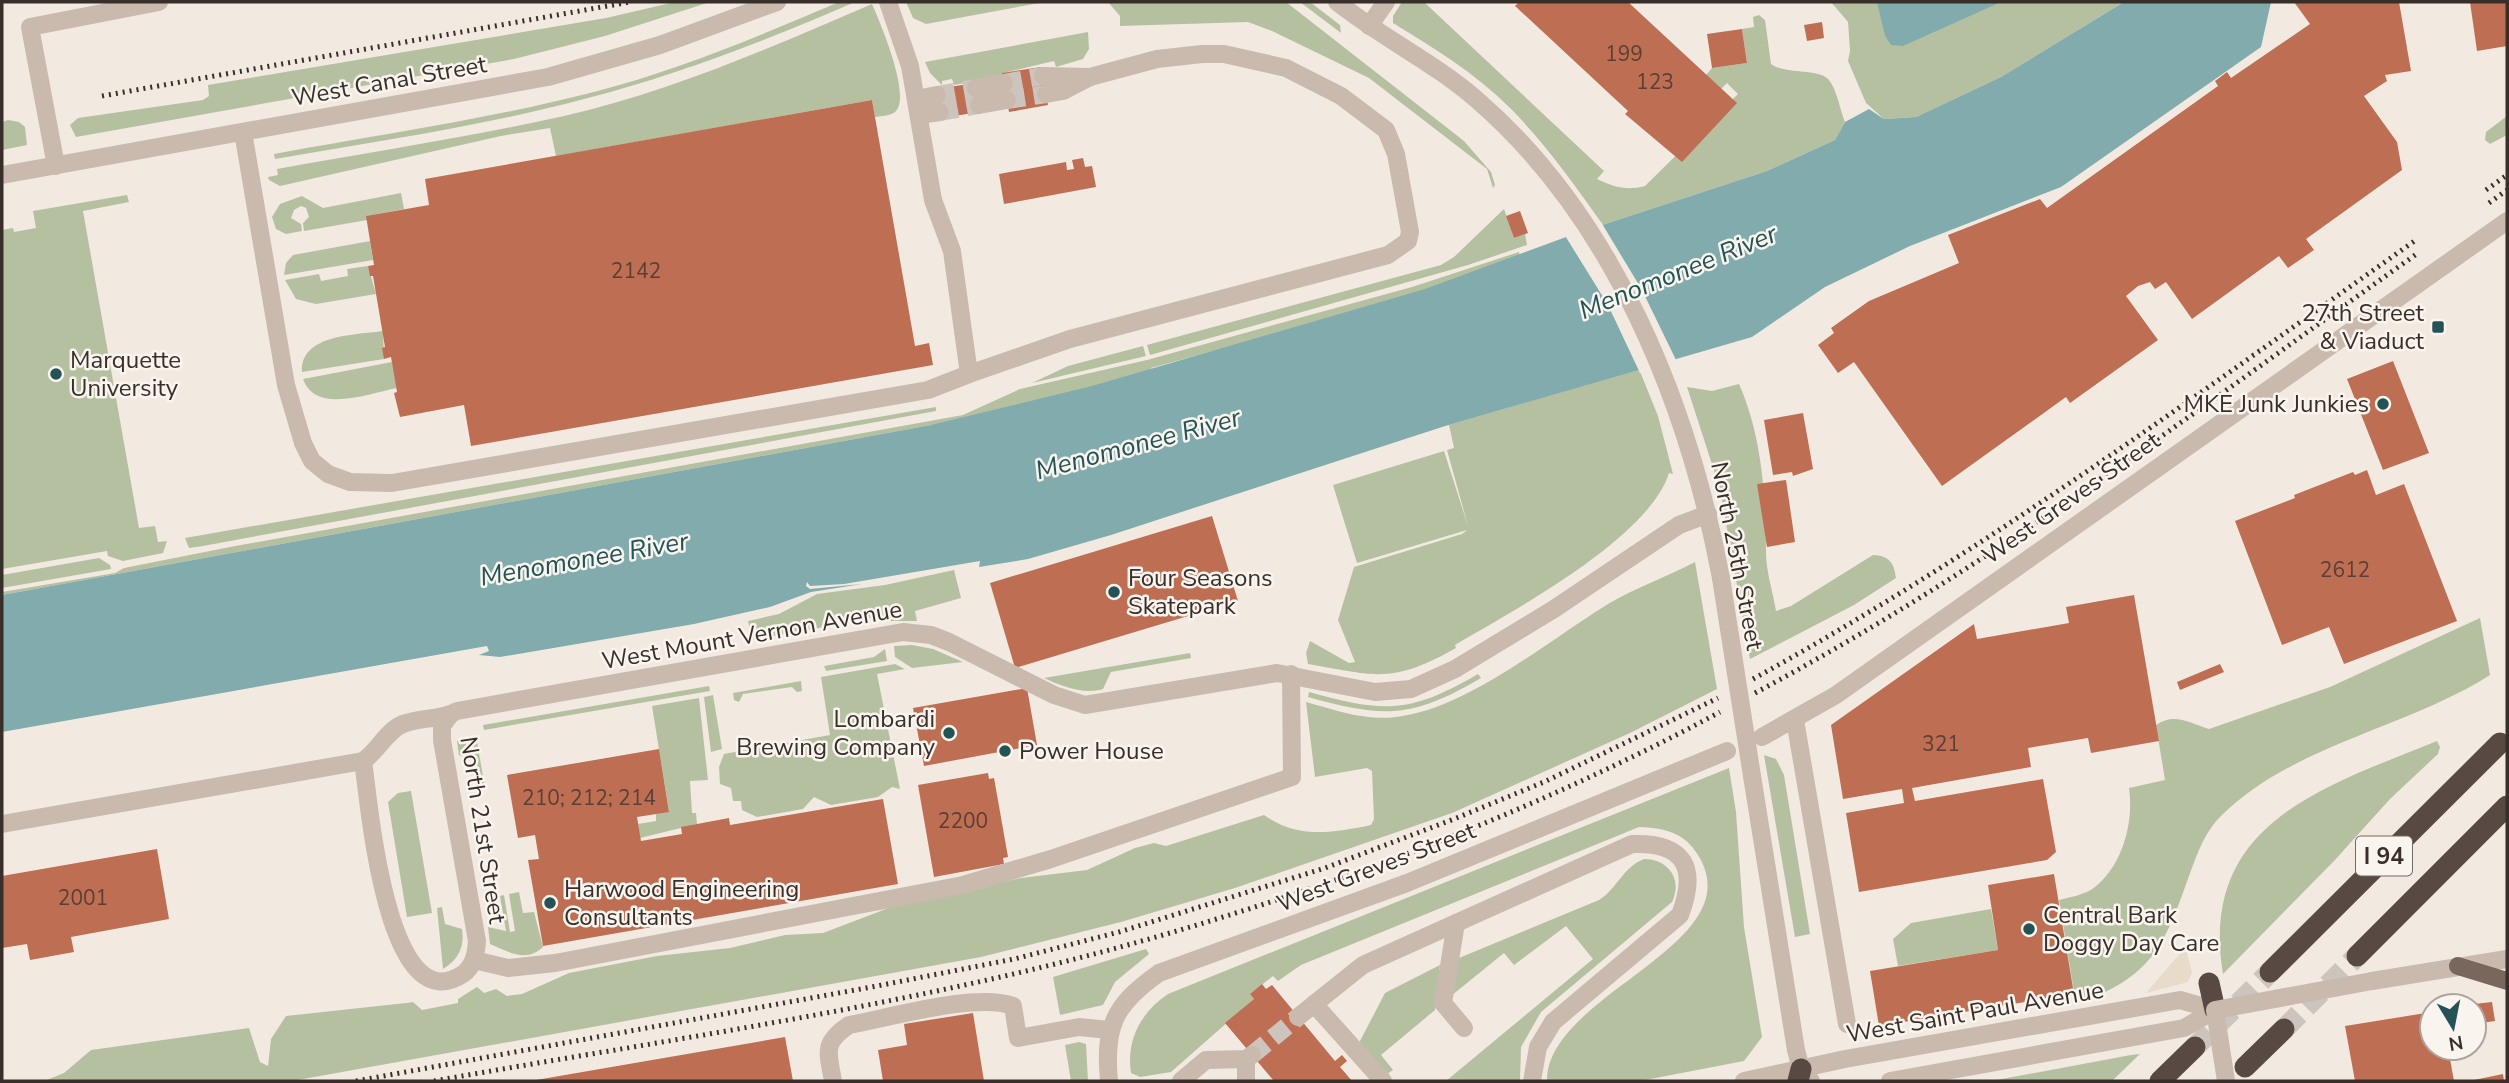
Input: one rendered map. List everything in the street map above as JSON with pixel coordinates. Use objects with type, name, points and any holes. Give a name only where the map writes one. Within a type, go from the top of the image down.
[{"type":"highway","name":"I 94","points":[[2270,972],[2500,743]]},
{"type":"highway","name":"I 94","points":[[2357,956],[2507,806]]},
{"type":"highway","points":[[2209,983],[2215,1010]]},
{"type":"highway","points":[[2245,1067],[2284,1029]]},
{"type":"highway","points":[[2160,1081],[2196,1047]]},
{"type":"main road","points":[[2458,966],[2507,981]]},
{"type":"street","points":[[56,166],[30,27],[159,2]]},
{"type":"street","name":"West Canal Street","points":[[2,176],[548,77],[660,45],[777,2]]},
{"type":"street","points":[[888,2],[906,52],[933,198],[952,251],[969,374]]},
{"type":"street","name":"North 25th Street","points":[[1337,2],[1448,77],[1476,99],[1521,143],[1563,197],[1624,293],[1677,410],[1709,514],[1803,1077]]},
{"type":"street","points":[[1369,26],[1385,2]]},
{"type":"street","points":[[243,132],[296,424],[312,461],[328,474],[350,482],[392,483],[928,390],[1070,339],[1388,255],[1408,241],[1410,232],[1396,154],[1386,130],[1341,96],[1313,80],[1259,61],[1213,54],[1157,59],[1090,77],[1063,91],[1044,85]]},
{"type":"street","points":[[978,97],[1005,92]]},
{"type":"street","points":[[917,107],[939,103]]},
{"type":"street","name":"West Greves Street","points":[[1762,737],[1795,720],[2507,221]]},
{"type":"street","name":"West Mount Vernon Avenue","points":[[363,761],[378,750],[390,733],[403,724],[474,708],[903,632],[931,635],[949,642],[1054,695],[1085,705],[1277,673],[1375,692],[1412,689],[1455,669],[1544,615],[1679,525],[1709,514]]},
{"type":"street","points":[[474,960],[508,968],[555,963],[962,884],[1051,859],[1292,778],[1291,674]]},
{"type":"street","name":"North 21st Street","points":[[363,761],[392,923],[401,948],[418,972],[432,981],[444,981],[460,976],[474,960],[475,929],[442,740],[442,726],[450,715]]},
{"type":"street","points":[[1795,720],[1847,1024]]},
{"type":"street","name":"West Greves Street","points":[[1109,1030],[1117,1011],[1159,973],[1407,883],[1727,751]]},
{"type":"street","points":[[2,824],[363,761]]},
{"type":"street","points":[[1298,1017],[1363,965],[1632,844],[1657,843],[1677,852],[1689,872],[1688,894],[1679,915],[1552,1022],[1538,1047],[1532,1081]]},
{"type":"street","points":[[1456,923],[1443,1003],[1464,1028]]},
{"type":"street","name":"West Saint Paul Avenue","points":[[1889,1081],[2185,1028],[2215,1010],[2507,958]]},
{"type":"street","name":"West Saint Paul Avenue","points":[[1744,1081],[1803,1077],[2180,1000],[2215,1010]]},
{"type":"street","points":[[833,1081],[827,1049],[833,1036],[849,1025],[976,1001],[1000,1001],[1013,1006],[1018,1038],[1079,1027],[1109,1030],[1109,1081]]},
{"type":"street","points":[[1314,1004],[1383,1081]]},
{"type":"street","points":[[2215,1010],[2226,1081]]},
{"type":"street","points":[[1181,1081],[1206,1060],[1249,1057],[1245,1081]]},
{"type":"green space","points":[[675,2],[710,2],[605,36],[514,59],[76,137],[70,125],[78,118],[203,100],[209,96],[208,85],[606,18]]},
{"type":"green space","points":[[839,2],[855,2],[722,56],[619,90],[469,125],[275,159],[274,154],[435,126],[594,92],[718,52]]},
{"type":"green space","points":[[906,2],[1045,2],[926,24],[913,18]]},
{"type":"green space","points":[[1108,2],[1286,2],[1464,141],[1491,172],[1495,185],[1493,188],[1487,169],[1369,78],[1272,31],[1248,22],[1120,26],[1120,16]]},
{"type":"green space","points":[[1300,2],[1310,2],[1340,25],[1341,33]]},
{"type":"green space","points":[[1402,2],[1424,2],[1604,171],[1597,179],[1615,186],[1645,186],[1738,94],[1727,83],[1721,89],[1706,75],[1712,68],[1747,63],[1742,29],[1754,27],[1753,17],[1759,15],[1765,20],[1771,64],[1825,76],[1834,89],[1845,122],[1835,140],[1767,171],[1603,225],[1547,150],[1497,95],[1468,72],[1393,23],[1393,16]]},
{"type":"green space","points":[[1831,2],[2124,2],[2001,77],[1916,117],[1884,119],[1866,103],[1848,61],[1848,22]]},
{"type":"green space","points":[[872,4],[893,58],[900,90],[900,103],[896,111],[889,115],[875,117],[872,100],[556,156],[550,128],[501,136],[280,186],[268,177],[278,175],[277,169],[492,131],[604,106],[720,67]]},
{"type":"green space","points":[[1088,32],[1089,49],[1083,59],[1056,67],[1054,61],[1003,73],[1003,76],[954,85],[952,79],[942,81],[942,85],[930,73],[925,62]]},
{"type":"green space","points":[[2507,116],[2507,135],[2490,144],[2485,140],[2486,132]]},
{"type":"green space","points":[[2,122],[19,122],[25,127],[27,145],[2,150]]},
{"type":"green space","points":[[401,193],[404,209],[367,216],[367,220],[304,231],[303,223],[309,217],[306,208],[301,206],[294,210],[291,218],[301,224],[302,231],[286,234],[276,229],[272,217],[280,204],[302,196],[323,208]]},
{"type":"green space","name":"Marquette University","points":[[127,195],[129,202],[83,211],[139,528],[155,526],[158,542],[167,541],[163,553],[123,561],[108,556],[107,551],[2,569],[2,230],[13,228],[14,232],[36,228],[33,211]]},
{"type":"green space","points":[[1504,209],[1514,238],[1525,234],[1527,245],[1468,265],[1150,355],[1147,345],[1441,265],[1454,257]]},
{"type":"green space","points":[[370,241],[373,260],[284,275],[286,263],[293,255]]},
{"type":"green space","points":[[1519,252],[1522,266],[1151,368],[1153,375],[935,428],[931,425],[2,595],[2,592],[115,573],[124,568],[230,547],[963,415],[1020,389],[1147,360],[1412,287]]},
{"type":"green space","points":[[368,266],[376,294],[316,304],[296,299],[285,280],[319,274],[321,281],[348,276],[347,269]]},
{"type":"green space","points":[[383,331],[384,359],[302,372],[304,359],[310,350],[320,343],[345,336]]},
{"type":"green space","points":[[1143,346],[1146,356],[1032,383],[1068,366]]},
{"type":"green space","points":[[392,362],[397,388],[359,397],[331,399],[319,396],[310,390],[303,379]]},
{"type":"green space","points":[[1639,369],[1658,416],[1673,474],[1669,473],[1656,498],[1635,523],[1576,571],[1434,660],[1399,672],[1384,674],[1351,672],[1308,664],[1306,653],[1310,641],[1349,663],[1355,662],[1338,620],[1354,567],[1462,534],[1467,530],[1357,563],[1333,485],[1444,451],[1468,526],[1447,450],[1454,448],[1449,425]]},
{"type":"green space","points":[[1739,384],[1758,445],[1764,488],[1766,560],[1776,611],[1791,606],[1873,555],[1890,561],[1896,578],[1854,605],[1750,659],[1720,489],[1687,387],[1712,391]]},
{"type":"green space","points":[[936,407],[936,411],[203,546],[189,548],[185,538]]},
{"type":"green space","points":[[99,558],[110,565],[111,569],[2,588],[2,575]]},
{"type":"green space","points":[[1695,562],[1717,689],[1630,733],[1452,813],[1235,888],[1121,922],[981,957],[292,1081],[44,1081],[64,1073],[91,1050],[249,1028],[260,1062],[268,1066],[271,1039],[286,1016],[413,1002],[422,1010],[458,1003],[458,999],[477,987],[484,993],[496,989],[507,996],[522,994],[569,973],[657,956],[730,948],[785,935],[823,933],[899,904],[1021,878],[1087,870],[1135,848],[1154,843],[1166,846],[1264,815],[1277,823],[1303,831],[1329,832],[1371,825],[1374,819],[1372,771],[1367,768],[1315,777],[1306,702],[1350,714],[1384,718],[1422,712],[1450,702],[1505,672],[1608,604]]},
{"type":"green space","points":[[954,570],[961,598],[915,611],[917,621],[890,621],[890,615],[752,640],[748,621],[779,614],[817,594],[885,585]]},
{"type":"green space","points":[[2480,618],[2490,675],[2423,710],[2316,754],[2251,791],[2216,821],[2206,836],[2171,922],[2151,957],[2122,983],[2076,1004],[2059,900],[2091,890],[2113,867],[2128,828],[2129,788],[2165,780],[2156,725],[2176,719],[2209,729],[2330,687]]},
{"type":"green space","points":[[912,645],[933,649],[963,662],[912,668],[895,657],[894,646]]},
{"type":"green space","points":[[885,649],[887,661],[826,671],[824,666],[874,657]]},
{"type":"green space","points":[[1190,653],[1191,658],[1111,672],[1103,689],[1096,691],[1073,689],[1044,678]]},
{"type":"green space","points":[[895,664],[905,669],[877,674],[900,789],[892,787],[878,797],[831,805],[814,797],[803,809],[757,817],[742,810],[741,801],[733,801],[731,788],[720,784],[719,767],[724,754],[830,735],[821,677]]},
{"type":"green space","points":[[1478,674],[1481,678],[1457,691],[1416,708],[1397,711],[1357,709],[1308,697],[1309,692],[1358,704],[1396,706],[1433,697]]},
{"type":"green space","points":[[801,681],[802,691],[797,692],[792,687],[743,694],[739,702],[734,700],[733,693]]},
{"type":"green space","points":[[709,686],[710,691],[484,730],[483,725]]},
{"type":"green space","points":[[713,695],[722,749],[711,752],[704,697]]},
{"type":"green space","points":[[699,698],[708,780],[690,781],[692,813],[696,813],[697,824],[640,838],[638,824],[656,821],[656,814],[669,811],[652,706]]},
{"type":"green space","points":[[476,736],[485,788],[481,789],[476,762],[459,755],[457,741]]},
{"type":"green space","points":[[2437,741],[2440,747],[2438,754],[2390,799],[2334,861],[2223,974],[2220,923],[2230,880],[2250,846],[2278,818],[2313,795]]},
{"type":"green space","points":[[1764,755],[1776,759],[1784,775],[1810,934],[1795,937]]},
{"type":"green space","points":[[1729,768],[1736,812],[1744,927],[1762,1037],[1744,1061],[1640,1081],[1547,1081],[1555,1050],[1578,1022],[1675,943],[1698,916],[1708,887],[1698,855],[1680,836],[1639,827],[1301,965],[1278,981],[1273,976],[1250,994],[1254,999],[1171,1072],[1140,1077],[1131,1073],[1133,1038],[1150,1009],[1168,994]]},
{"type":"green space","points":[[411,791],[432,913],[407,917],[388,802],[398,793]]},
{"type":"green space","points":[[1644,859],[1660,862],[1671,872],[1676,886],[1672,902],[1541,1012],[1521,1047],[1520,1081],[1446,1081],[1593,959],[1566,926],[1514,965],[1504,953],[1451,996],[1459,958],[1599,900],[1631,867]]},
{"type":"green space","points":[[519,892],[523,913],[534,912],[543,947],[537,952],[524,955],[490,944],[488,927],[506,931],[500,896],[504,895],[510,932],[515,931],[509,894]]},
{"type":"green space","points":[[442,907],[445,924],[462,929],[463,936],[459,952],[443,969],[437,908]]},
{"type":"green space","points":[[1991,909],[1998,950],[1898,966],[1893,939],[1911,923]]},
{"type":"green space","points":[[1146,949],[1149,954],[1115,982],[1103,1005],[1060,1015],[1053,977]]},
{"type":"green space","points":[[1440,965],[1435,1010],[1381,1055],[1393,1070],[1387,1074],[1359,1043],[1385,993]]},
{"type":"green space","points":[[1079,1042],[1086,1044],[1088,1081],[1071,1081],[1065,1045]]},
{"type":"green space","points":[[2140,1054],[2112,1081],[1991,1081],[2131,1055]]},
{"type":"shaded area","points":[[2183,950],[2186,950],[2192,972],[2188,982],[2146,993]]},
{"type":"water","points":[[1877,2],[2001,2],[1903,46],[1891,45],[1885,36]]},
{"type":"water","name":"Menomonee River","points":[[2124,2],[2271,2],[2261,47],[2061,187],[1910,246],[1825,287],[1752,337],[1442,427],[1111,535],[1028,559],[979,567],[980,561],[844,584],[810,586],[807,582],[806,586],[810,589],[862,584],[811,592],[770,607],[694,624],[500,657],[479,655],[489,651],[487,646],[2,732],[2,595],[931,425],[1092,386],[1425,289],[1566,237],[1767,171],[1835,140],[1845,122],[1869,109],[1884,119],[1916,117],[2001,77]]},
{"type":"pier","points":[[1601,222],[1642,290],[1677,362],[1640,373],[1608,305],[1564,234]]},
{"type":"building","points":[[1519,2],[1628,2],[1737,103],[1682,162],[1625,114],[1628,111],[1515,6]]},
{"type":"building","points":[[2294,2],[2399,2],[2411,71],[2385,75],[2387,81],[2364,96],[2397,142],[2402,170],[2306,239],[2314,250],[2288,268],[2279,256],[2192,319],[2166,282],[2155,289],[2150,282],[2138,286],[2126,296],[2158,340],[2070,403],[2066,397],[1942,486],[1854,362],[1838,373],[1818,345],[1834,333],[1831,328],[1869,301],[1959,263],[1948,235],[2040,199],[2047,208],[2218,86],[2215,81],[2227,72],[2231,78],[2310,24]]},
{"type":"building","points":[[2470,2],[2507,2],[2507,46],[2477,51]]},
{"type":"building","points":[[1822,22],[1824,38],[1807,41],[1804,25]]},
{"type":"building","points":[[1742,29],[1747,63],[1712,68],[1707,34]]},
{"type":"building","points":[[1041,67],[1048,105],[1009,112],[1002,73]]},
{"type":"building","points":[[975,83],[980,112],[941,118],[936,89]]},
{"type":"building","points":[[872,100],[915,346],[929,343],[933,365],[471,446],[464,405],[400,417],[394,393],[397,392],[391,357],[384,359],[382,348],[385,347],[373,276],[370,276],[368,266],[374,265],[366,216],[429,205],[425,179]]},
{"type":"building","points":[[1083,158],[1085,167],[1092,166],[1096,187],[1004,204],[999,174],[1066,162],[1067,170],[1074,169],[1072,160]]},
{"type":"building","points":[[1520,211],[1528,233],[1514,238],[1506,216]]},
{"type":"building","name":"MKE Junk Junkies","points":[[2393,361],[2429,453],[2383,470],[2347,379]]},
{"type":"building","points":[[1803,413],[1813,469],[1793,476],[1792,472],[1773,475],[1764,420]]},
{"type":"building","points":[[2367,470],[2376,495],[2404,484],[2457,621],[2344,664],[2329,627],[2282,645],[2235,521],[2353,472],[2355,475]]},
{"type":"building","points":[[1786,480],[1795,542],[1767,547],[1757,484]]},
{"type":"building","name":"Four Seasons Skatepark","points":[[1212,516],[1238,601],[1015,668],[990,583]]},
{"type":"building","points":[[2134,595],[2159,741],[2091,753],[2088,738],[2028,748],[2031,767],[1912,788],[1915,801],[2043,779],[2056,852],[2047,860],[1859,892],[1846,813],[1904,803],[1902,789],[1843,799],[1831,725],[1974,624],[1977,639],[2069,623],[2066,607]]},
{"type":"building","points":[[2220,664],[2224,672],[2180,690],[2177,682]]},
{"type":"building","points":[[1027,688],[1037,745],[924,766],[913,708]]},
{"type":"building","points":[[659,749],[669,812],[637,817],[641,841],[682,834],[681,827],[729,818],[730,825],[883,799],[898,884],[543,946],[528,860],[539,859],[535,835],[518,838],[507,775]]},
{"type":"building","points":[[988,773],[989,779],[994,778],[1008,857],[1003,858],[1004,864],[934,877],[918,785]]},
{"type":"building","points":[[157,849],[169,919],[71,937],[74,952],[30,960],[27,944],[2,948],[2,876]]},
{"type":"building","name":"Central Bark Doggy Day Care","points":[[2054,874],[2074,994],[1879,1026],[1870,971],[1998,950],[1988,885]]},
{"type":"building","points":[[1262,984],[1266,989],[1272,985],[1335,1061],[1342,1055],[1347,1061],[1340,1067],[1352,1081],[1274,1081],[1225,1023],[1254,999],[1250,994]]},
{"type":"building","points":[[2488,1002],[2492,1002],[2495,1021],[2488,1022]]},
{"type":"building","points":[[973,1013],[984,1081],[883,1081],[878,1050],[907,1045],[904,1024]]},
{"type":"building","points":[[2418,1014],[2418,1062],[2451,1062],[2454,1081],[2355,1081],[2345,1026]]},
{"type":"building","points":[[785,1037],[793,1081],[536,1081],[536,1080]]},
{"type":"building","points":[[2503,1074],[2504,1081],[2474,1081],[2474,1080]]},
{"type":"tunnel","points":[[1004,83],[1043,76]]},
{"type":"tunnel","points":[[937,95],[976,88]]},
{"type":"tunnel","points":[[1007,100],[1046,94]]},
{"type":"tunnel","points":[[940,112],[979,105]]},
{"type":"tunnel","points":[[2284,1029],[2357,956]]},
{"type":"tunnel","points":[[2195,1047],[2270,972]]},
{"type":"tunnel","points":[[1252,1055],[1298,1017]]},
{"type":"railway","points":[[102,96],[630,2]]},
{"type":"railway","points":[[2486,190],[2507,175]]},
{"type":"railway","points":[[2489,203],[2507,190]]},
{"type":"railway","points":[[1753,679],[1839,630],[2008,524],[2416,240]]},
{"type":"railway","points":[[1755,693],[1927,593],[2094,484],[2418,253]]},
{"type":"railway","points":[[356,1081],[877,986],[1014,959],[1119,932],[1325,868],[1454,819],[1544,782],[1718,698]]},
{"type":"railway","points":[[434,1081],[867,1005],[1039,968],[1201,924],[1278,900],[1429,846],[1577,783],[1720,712]]},
{"type":"place","name":"27th Street & Viaduct","points":[[2438,327]]},
{"type":"place","name":"Marquette University","points":[[56,374]]},
{"type":"place","name":"MKE Junk Junkies","points":[[2383,404]]},
{"type":"place","name":"Four Seasons Skatepark","points":[[1114,592]]},
{"type":"place","name":"Lombardi Brewing Company","points":[[949,733]]},
{"type":"place","name":"Power House","points":[[1005,751]]},
{"type":"place","name":"Harwood Engineering Consultants","points":[[550,903]]},
{"type":"place","name":"Central Bark Doggy Day Care","points":[[2029,929]]}]
